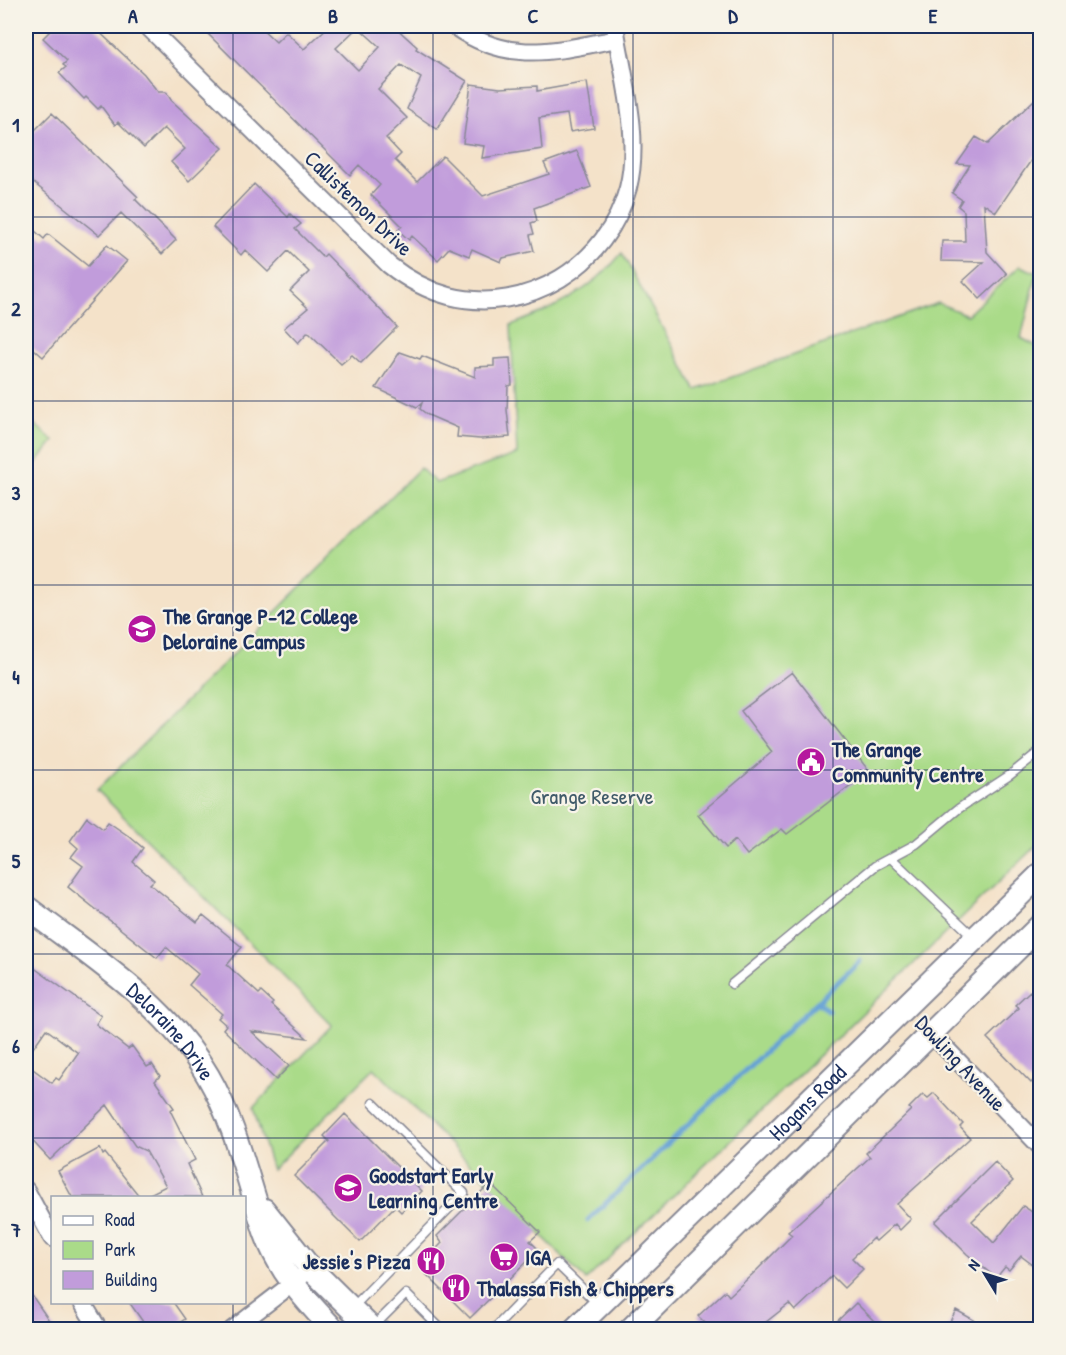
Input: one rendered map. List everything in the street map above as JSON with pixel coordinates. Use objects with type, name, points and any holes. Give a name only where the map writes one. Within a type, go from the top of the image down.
[{"type":"street","name":"Callistemon Drive","points":[[147,26],[389,265],[426,288],[471,300],[522,296],[547,286],[564,277],[589,257],[611,228],[628,187],[632,144],[616,32]]},
{"type":"street","points":[[454,26],[487,45],[507,51],[553,51],[616,32]]},
{"type":"street","name":"Hogans Road","points":[[574,1329],[1041,875]]},
{"type":"street","name":"Deloraine Drive","points":[[26,907],[134,990],[169,1023],[188,1046],[216,1091],[258,1202],[266,1234],[293,1284],[334,1329]]},
{"type":"street","name":"Hogans Road","points":[[630,1329],[647,1322],[931,1033],[1041,926]]},
{"type":"street","points":[[975,938],[1003,962]]},
{"type":"street","name":"Dowling Avenue","points":[[907,1005],[931,1033],[1041,1146]]},
{"type":"street","points":[[26,1190],[51,1236]]},
{"type":"street","name":"Deloraine Drive","points":[[258,1202],[310,1268],[372,1329]]},
{"type":"street","points":[[232,1329],[293,1284],[310,1268]]},
{"type":"street","points":[[83,1304],[99,1329]]},
{"type":"lane","points":[[732,984],[875,866],[916,844],[958,808],[1010,775],[1041,751]]},
{"type":"lane","points":[[891,859],[975,938]]},
{"type":"lane","points":[[352,1309],[464,1193],[373,1103]]},
{"type":"lane","points":[[493,1329],[557,1264],[599,1305]]},
{"type":"lane","points":[[372,1329],[406,1294],[442,1329]]},
{"type":"green space","name":"Grange Reserve","points":[[622,253],[696,390],[938,303],[967,315],[1020,266],[1037,273],[1021,338],[1040,348],[1040,842],[586,1280],[374,1068],[272,1170],[253,1108],[332,1025],[97,790],[420,468],[436,483],[517,454],[511,325],[572,297],[598,278]]},
{"type":"green space","points":[[26,417],[54,441],[28,473],[26,471]]},
{"type":"building","points":[[55,26],[93,26],[144,74],[158,92],[166,92],[171,100],[223,148],[189,181],[171,162],[185,149],[164,128],[144,148],[118,122],[115,125],[101,106],[98,109],[86,97],[84,99],[59,73],[66,67],[63,65],[67,61],[43,38]]},
{"type":"building","points":[[200,26],[259,26],[276,42],[286,32],[304,49],[329,26],[394,26],[417,47],[416,49],[467,81],[437,129],[407,109],[421,78],[401,65],[378,89],[407,118],[386,138],[401,154],[395,160],[417,182],[443,156],[483,196],[549,174],[544,163],[577,151],[591,187],[534,208],[537,221],[531,223],[534,234],[530,235],[534,251],[503,258],[501,262],[472,249],[469,256],[449,248],[438,260],[412,236],[409,240],[398,230],[402,226],[371,195],[380,185],[359,165],[350,175]],"holes":[[[358,27],[380,47],[358,70],[336,48]]]},
{"type":"building","points":[[587,82],[594,128],[570,132],[567,114],[539,118],[542,149],[482,158],[484,146],[463,143],[471,84],[500,88],[537,86],[537,91]]},
{"type":"building","points":[[1034,100],[1041,107],[1041,163],[1034,156],[996,212],[984,204],[987,252],[1007,274],[980,299],[963,281],[984,262],[941,261],[942,241],[965,241],[964,211],[958,206],[962,200],[952,193],[970,165],[957,164],[976,137],[988,144]]},
{"type":"building","points":[[52,113],[138,197],[135,199],[176,240],[162,254],[121,213],[99,235],[26,177],[26,139]]},
{"type":"building","points":[[254,184],[288,217],[290,214],[301,224],[295,229],[323,257],[326,254],[397,327],[361,363],[352,355],[341,364],[308,332],[298,343],[284,328],[308,308],[290,291],[309,272],[288,251],[268,272],[245,250],[241,255],[213,227]]},
{"type":"building","points":[[26,223],[44,239],[48,234],[88,266],[107,245],[127,261],[43,357],[26,342]]},
{"type":"building","points":[[400,352],[420,359],[422,356],[475,377],[475,367],[494,366],[494,359],[510,358],[512,385],[508,386],[507,410],[510,437],[480,439],[457,437],[458,428],[428,415],[420,409],[422,403],[417,407],[376,388]]},
{"type":"building","name":"The Grange Community Centre","points":[[792,672],[869,771],[787,834],[782,829],[747,855],[735,840],[726,848],[698,815],[772,752],[741,711]]},
{"type":"building","points":[[87,817],[103,829],[108,822],[130,837],[143,848],[133,862],[154,880],[150,884],[197,922],[203,915],[242,947],[227,965],[259,994],[261,992],[273,1003],[271,1005],[307,1038],[251,1031],[289,1066],[276,1080],[223,1029],[226,1025],[218,1018],[222,1014],[189,985],[198,974],[166,947],[157,958],[68,887],[83,866],[71,857],[78,848],[70,841]]},
{"type":"building","points":[[26,962],[101,1016],[96,1024],[128,1049],[132,1046],[147,1067],[152,1064],[160,1076],[155,1081],[174,1108],[170,1110],[195,1160],[187,1164],[202,1196],[146,1196],[166,1186],[146,1151],[135,1146],[107,1105],[50,1160],[26,1134],[26,1064],[52,1083],[56,1078],[59,1080],[78,1053],[46,1029],[26,1058]]},
{"type":"building","points":[[1030,991],[1041,1003],[1041,1073],[1031,1083],[987,1038],[1019,1008],[1015,1005]]},
{"type":"building","points":[[934,1093],[963,1124],[960,1127],[970,1138],[897,1204],[911,1219],[900,1230],[895,1224],[876,1241],[873,1238],[852,1258],[863,1269],[844,1288],[832,1276],[795,1311],[789,1304],[757,1329],[711,1329],[698,1316],[725,1291],[729,1296],[757,1270],[792,1235],[788,1232],[870,1157],[866,1153],[911,1110],[909,1108],[923,1094],[928,1098]]},
{"type":"building","points":[[345,1114],[422,1191],[401,1212],[395,1206],[360,1242],[294,1176],[329,1141],[324,1136]]},
{"type":"building","points":[[100,1148],[103,1155],[105,1153],[139,1196],[71,1196],[58,1171]]},
{"type":"building","points":[[995,1162],[1013,1181],[972,1221],[994,1243],[1023,1206],[1041,1218],[1041,1256],[1033,1265],[1021,1256],[1009,1270],[1005,1267],[996,1278],[967,1254],[935,1222]]},
{"type":"building","points":[[490,1183],[540,1232],[530,1241],[539,1250],[470,1318],[419,1267],[442,1243],[437,1236]]},
{"type":"building","points":[[26,1287],[55,1329],[26,1329]]},
{"type":"building","points":[[856,1303],[882,1329],[829,1329]]},
{"type":"building","points":[[130,1304],[174,1304],[185,1319],[170,1329],[148,1329]]},
{"type":"building","points":[[956,1310],[974,1320],[969,1329],[946,1329]]},
{"type":"waterway","points":[[588,1220],[860,961]]},
{"type":"waterway","points":[[817,1002],[828,1011]]},
{"type":"place","name":"The Grange P-12 College Deloraine Campus","points":[[142,629]]},
{"type":"place","name":"The Grange Community Centre","points":[[811,762]]},
{"type":"place","name":"Goodstart Early Learning Centre","points":[[348,1188]]},
{"type":"place","name":"IGA","points":[[504,1257]]},
{"type":"place","name":"Jessie's Pizza","points":[[431,1261]]},
{"type":"place","name":"Thalassa Fish & Chippers","points":[[456,1288]]}]
